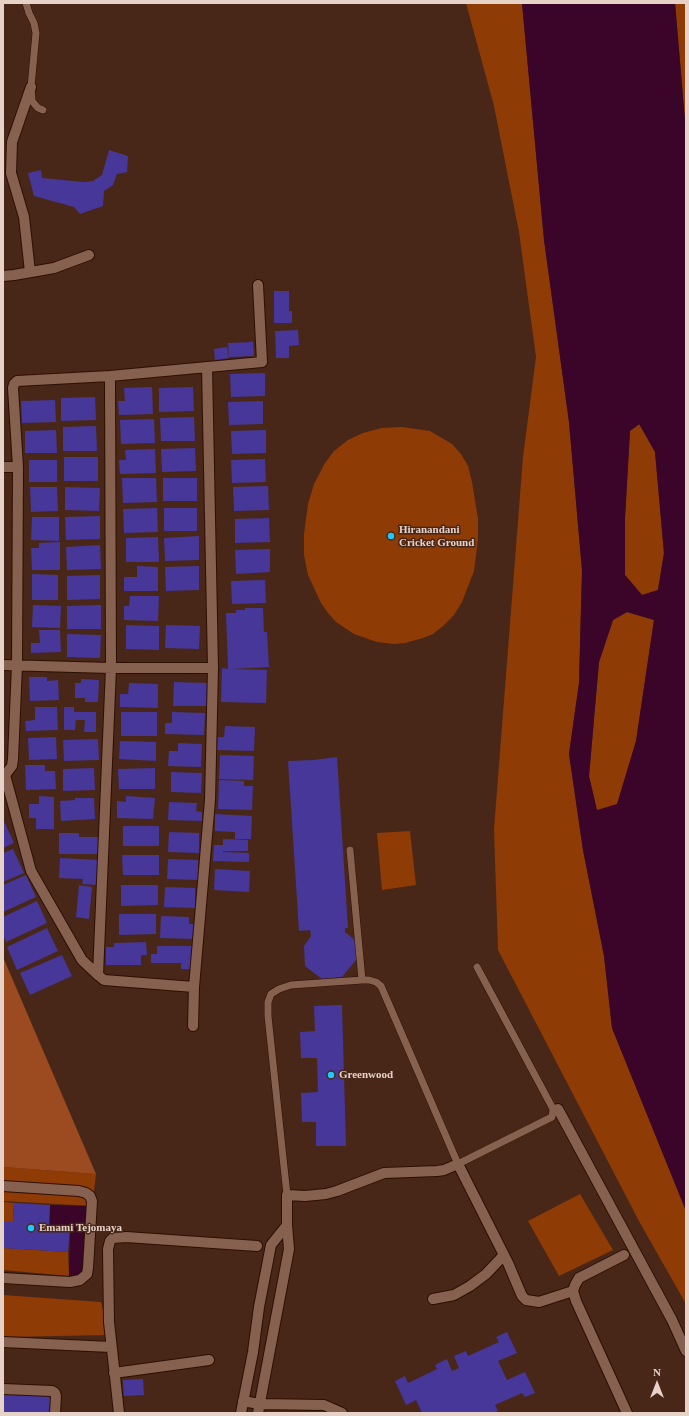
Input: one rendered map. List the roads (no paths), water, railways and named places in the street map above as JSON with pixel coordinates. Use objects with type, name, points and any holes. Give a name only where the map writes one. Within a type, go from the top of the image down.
[{"type":"street","points":[[30,272],[24,217],[11,173],[12,142],[31,87]]},
{"type":"street","points":[[3,276],[54,268],[89,255]]},
{"type":"street","points":[[194,986],[104,980],[82,960],[32,871],[4,774],[12,766],[14,759],[17,665],[18,467],[14,384],[17,382],[110,376],[262,362],[258,285]]},
{"type":"street","points":[[193,1026],[194,986],[210,800],[213,668],[207,367]]},
{"type":"street","points":[[98,975],[111,668],[110,376]]},
{"type":"street","points":[[3,467],[18,467]]},
{"type":"street","points":[[3,665],[111,668],[213,668]]},
{"type":"street","points":[[558,1110],[672,1320],[686,1351]]},
{"type":"street","points":[[259,1408],[289,1249],[287,1195],[305,1196],[326,1194],[384,1173],[436,1171],[444,1170],[458,1164],[504,1255],[522,1296],[526,1300],[539,1302],[574,1291]]},
{"type":"street","points":[[3,1186],[79,1191],[90,1196],[92,1201],[87,1274],[80,1280],[70,1282],[3,1278]]},
{"type":"street","points":[[241,1413],[271,1245],[287,1225]]},
{"type":"street","points":[[119,1413],[109,1322],[108,1249],[110,1241],[113,1238],[126,1237],[257,1246]]},
{"type":"street","points":[[433,1299],[454,1295],[470,1286],[486,1274],[504,1255]]},
{"type":"street","points":[[624,1255],[579,1278],[575,1285],[574,1291],[576,1300],[627,1413]]},
{"type":"street","points":[[3,1342],[111,1347]]},
{"type":"street","points":[[114,1372],[208,1360]]},
{"type":"street","points":[[3,1389],[52,1391],[56,1396],[55,1413]]},
{"type":"street","points":[[243,1401],[259,1408],[277,1409],[324,1405],[342,1413]]},
{"type":"lane","points":[[26,3],[34,23],[36,33],[31,87],[32,101],[38,108],[43,110]]},
{"type":"lane","points":[[350,850],[362,980]]},
{"type":"lane","points":[[287,1195],[268,1016],[268,1002],[271,994],[279,989],[291,985],[369,980],[376,982],[381,986],[458,1164],[549,1119],[553,1114],[552,1107],[478,967]]},
{"type":"place","name":"Hiranandani Cricket Ground","points":[[391,536]]},
{"type":"place","name":"Greenwood","points":[[331,1075]]},
{"type":"place","name":"Emami Tejomaya","points":[[31,1228]]}]
